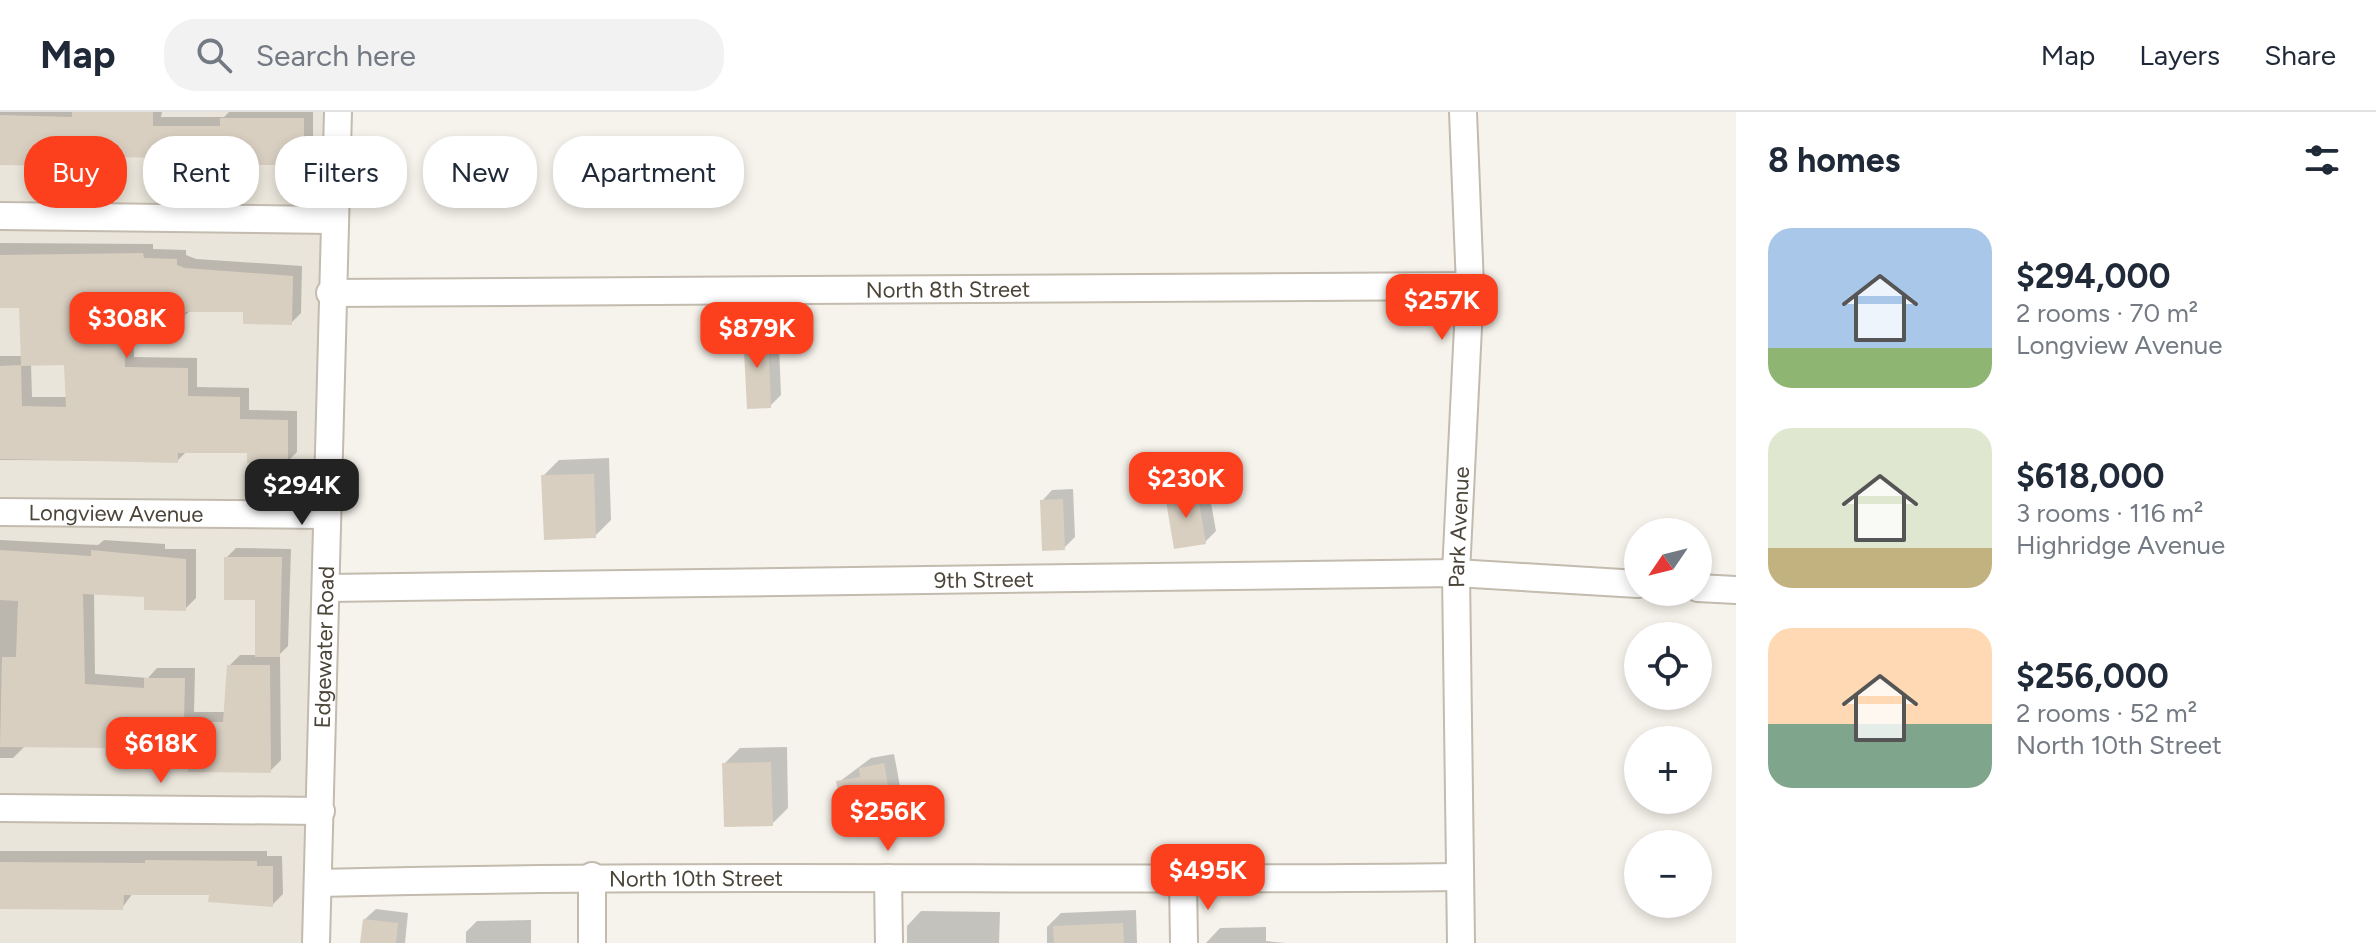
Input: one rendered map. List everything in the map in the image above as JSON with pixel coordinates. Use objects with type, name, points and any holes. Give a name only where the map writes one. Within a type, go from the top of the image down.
[{"type":"street","name":"Edgewater Road","points":[[316,943],[328,588],[330,293],[338,112]]},
{"type":"street","name":"Park Avenue","points":[[1461,943],[1456,573],[1470,286],[1463,112]]},
{"type":"street","points":[[0,216],[333,220]]},
{"type":"street","name":"North 8th Street","points":[[330,293],[1470,286]]},
{"type":"street","name":"Longview Avenue","points":[[0,512],[327,515]]},
{"type":"street","name":"9th Street","points":[[328,588],[1456,573],[1624,583]]},
{"type":"street","points":[[1712,589],[1736,590]]},
{"type":"street","points":[[0,808],[321,811]]},
{"type":"street","points":[[592,876],[592,943]]},
{"type":"street","name":"North 10th Street","points":[[318,883],[592,876],[1183,881],[1458,877]]},
{"type":"street","points":[[888,878],[889,943]]},
{"type":"street","points":[[1183,881],[1184,943]]},
{"type":"shaded area","points":[[0,112],[338,112],[337,136],[275,136],[275,208],[335,208],[316,943],[0,943]]},
{"type":"building","points":[[72,112],[153,112],[153,126],[220,126],[220,118],[304,118],[304,136],[275,136],[275,165],[259,165],[259,136],[143,136],[143,158],[127,157],[127,136],[24,136],[24,165],[0,165],[0,115],[72,117]]},
{"type":"building","points":[[143,253],[144,258],[177,259],[177,265],[185,268],[293,276],[292,325],[243,324],[243,312],[185,312],[185,318],[145,318],[145,322],[124,322],[125,367],[188,368],[188,396],[240,397],[240,419],[288,420],[288,464],[247,463],[247,453],[178,453],[178,463],[0,459],[0,366],[21,365],[19,308],[0,308],[0,255]],"holes":[[[64,365],[66,407],[22,406],[21,366]]]},
{"type":"building","points":[[768,331],[771,408],[747,409],[743,332]]},
{"type":"building","points":[[594,474],[596,538],[544,540],[541,475]]},
{"type":"building","points":[[1197,490],[1206,544],[1174,549],[1165,495]]},
{"type":"building","points":[[1063,499],[1065,550],[1042,551],[1040,500]]},
{"type":"building","points":[[0,550],[91,556],[91,550],[186,559],[186,611],[144,610],[144,597],[83,594],[85,684],[144,688],[144,678],[185,678],[184,722],[223,722],[227,665],[270,665],[271,773],[188,772],[188,757],[105,756],[105,748],[0,747],[2,657],[16,657],[18,601],[0,600]]},
{"type":"building","points":[[224,557],[282,557],[280,657],[255,657],[255,600],[224,600]]},
{"type":"building","points":[[771,762],[773,826],[724,827],[722,763]]},
{"type":"building","points":[[884,763],[895,826],[846,834],[836,781],[860,777],[859,768]]},
{"type":"building","points":[[145,860],[257,861],[257,866],[273,866],[273,907],[208,902],[209,895],[124,895],[123,910],[0,909],[0,862],[145,863]]},
{"type":"building","points":[[363,919],[398,923],[396,943],[360,943]]},
{"type":"building","points":[[1123,923],[1124,943],[1054,943],[1053,926]]}]
